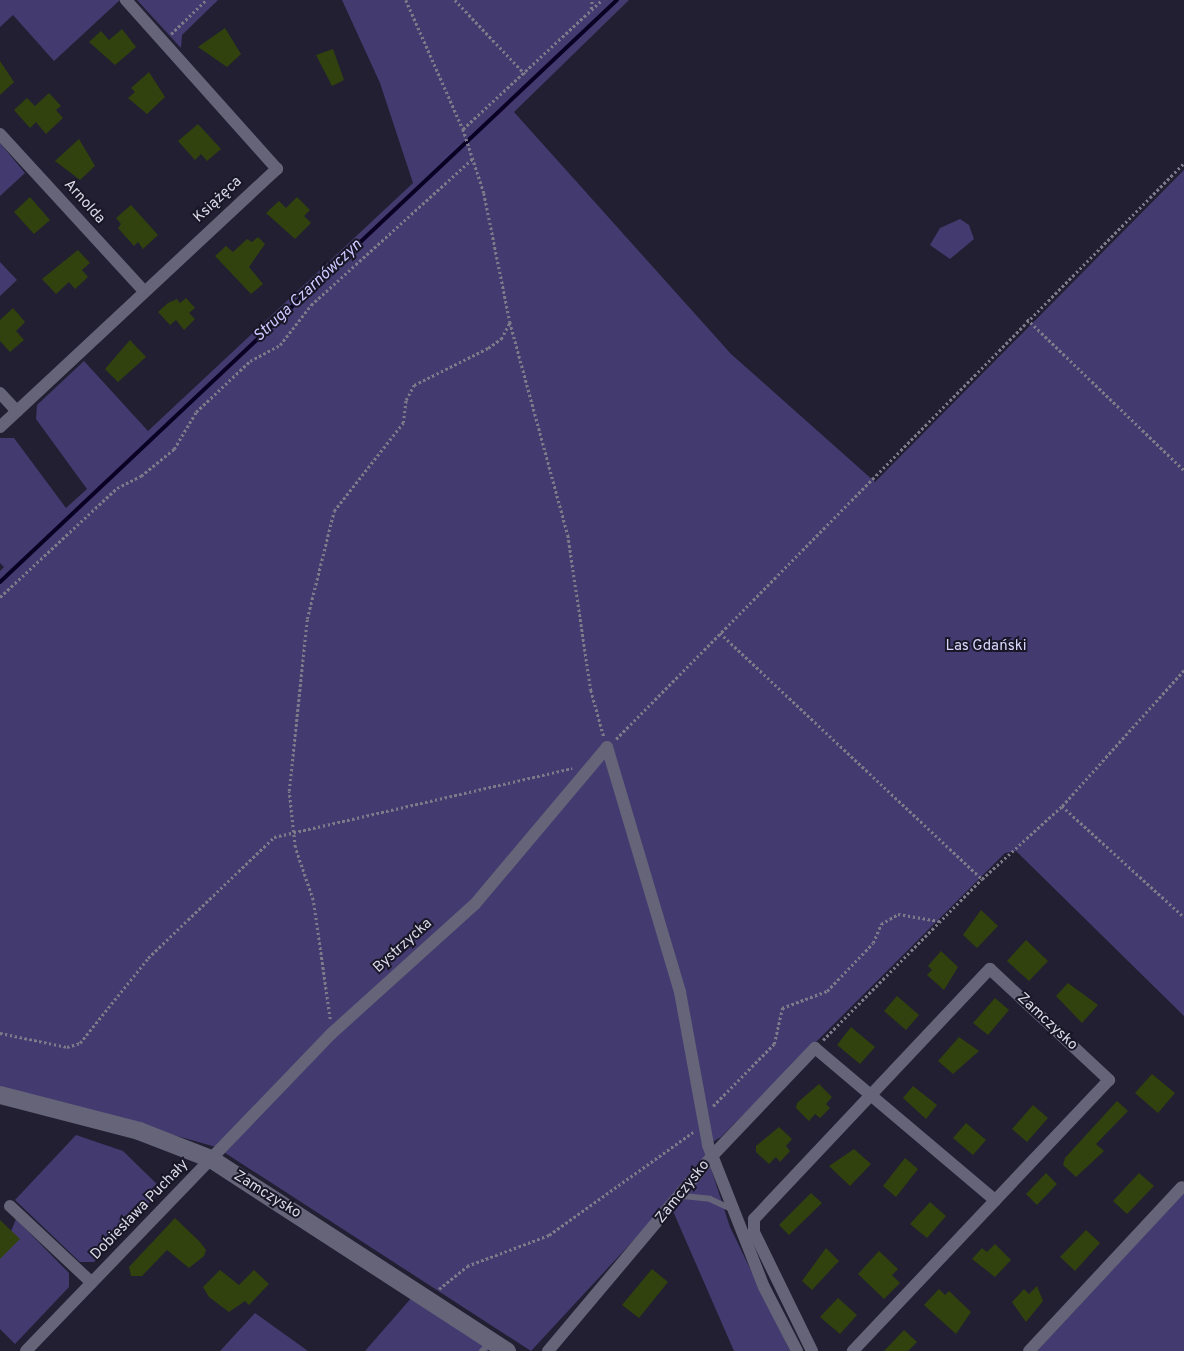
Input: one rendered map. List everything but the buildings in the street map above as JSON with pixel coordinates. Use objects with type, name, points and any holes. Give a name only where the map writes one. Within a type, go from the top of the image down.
[{"type":"street","name":"Książęca","points":[[0,427],[277,168],[126,0]]},
{"type":"street","name":"Arnolda","points":[[0,134],[144,291]]},
{"type":"street","points":[[0,393],[17,411]]},
{"type":"street","points":[[607,747],[680,992],[713,1155],[731,1209],[797,1351]]},
{"type":"street","name":"Bystrzycka","points":[[211,1159],[331,1034],[475,904],[590,764],[607,747]]},
{"type":"street","name":"Zamczysko","points":[[812,1351],[753,1222],[870,1095],[990,970],[1110,1080],[853,1351]]},
{"type":"street","points":[[814,1048],[996,1200]]},
{"type":"street","name":"Zamczysko","points":[[548,1351],[683,1196],[713,1155],[814,1048]]},
{"type":"street","name":"Zamczysko","points":[[0,1095],[139,1131],[211,1159],[487,1346],[507,1351]]},
{"type":"street","name":"Dobiesława Puchały","points":[[26,1351],[211,1159]]},
{"type":"street","points":[[1029,1351],[1182,1187]]},
{"type":"street","name":"Dobiesława Puchały","points":[[10,1206],[92,1283]]},
{"type":"lane","points":[[683,1196],[710,1200],[731,1209]]},
{"type":"path","points":[[162,42],[206,0]]},
{"type":"path","points":[[406,0],[463,129],[473,158],[510,322],[568,535],[591,690],[607,747],[1027,319],[1184,164]]},
{"type":"path","points":[[455,0],[525,74]]},
{"type":"path","points":[[591,10],[592,0]]},
{"type":"path","points":[[463,129],[525,74],[602,0]]},
{"type":"path","points":[[0,597],[117,488],[174,449],[196,412],[250,360],[280,345],[311,305],[473,158]]},
{"type":"path","points":[[1027,319],[1184,470]]},
{"type":"path","points":[[331,1034],[313,900],[292,833],[289,791],[307,619],[334,511],[403,424],[406,400],[414,385],[488,348],[501,339],[510,322]]},
{"type":"path","points":[[720,633],[982,879]]},
{"type":"path","points":[[814,1048],[982,879],[1062,806],[1184,670]]},
{"type":"path","points":[[0,1033],[67,1047],[80,1043],[148,958],[274,837],[590,764]]},
{"type":"path","points":[[1062,806],[1184,917]]},
{"type":"green space","points":[[0,0],[120,0],[54,61],[13,15],[0,27]]},
{"type":"green space","points":[[137,0],[218,0],[182,35],[181,48]]},
{"type":"green space","name":"Las Gdański","points":[[342,0],[629,0],[514,112],[731,354],[875,482],[1184,170],[1184,1016],[1016,851],[1005,853],[721,1137],[704,1147],[730,1227],[790,1351],[734,1351],[669,1202],[531,1351],[216,1147],[0,1086],[0,571],[4,567],[0,563],[0,438],[14,438],[66,508],[87,489],[36,419],[37,405],[84,361],[148,431],[413,183],[380,83]]},
{"type":"green space","points":[[0,143],[25,173],[0,196]]},
{"type":"green space","points":[[960,219],[969,225],[974,239],[950,259],[930,245],[940,228]]},
{"type":"green space","points":[[0,262],[17,280],[0,296]]},
{"type":"green space","points":[[76,1135],[123,1151],[162,1189],[94,1262],[80,1262],[15,1200]]},
{"type":"green space","points":[[1184,1192],[1184,1351],[1037,1351]]},
{"type":"green space","points":[[16,1219],[69,1273],[69,1287],[15,1344],[0,1329],[0,1258]]},
{"type":"green space","points":[[413,1296],[489,1348],[488,1351],[365,1351]]},
{"type":"green space","points":[[255,1313],[308,1351],[220,1351]]},
{"type":"waterway","name":"Struga Czarnówczyn","points":[[0,582],[617,0]]}]
